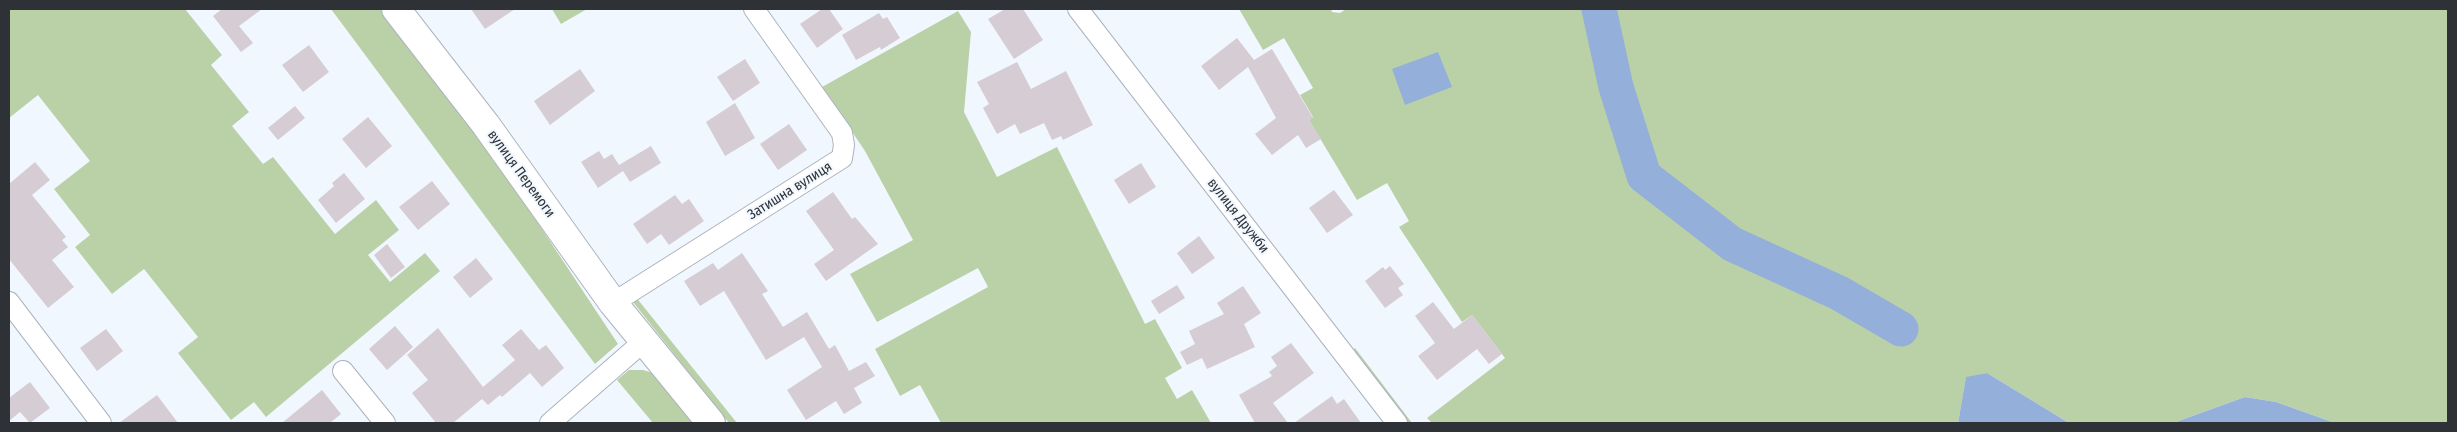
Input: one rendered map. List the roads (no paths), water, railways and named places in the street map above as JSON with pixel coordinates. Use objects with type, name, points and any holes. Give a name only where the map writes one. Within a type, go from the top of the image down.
[{"type":"main road","name":"вулиця Перемоги","points":[[396,9],[486,125],[643,342],[711,423]]},
{"type":"street","name":"Затишна вулиця","points":[[613,302],[842,158],[844,145],[842,133],[754,9]]},
{"type":"street","name":"вулиця Дружби","points":[[1078,9],[1397,423]]},
{"type":"street","points":[[9,302],[101,423]]},
{"type":"street","points":[[550,423],[643,342]]},
{"type":"street","points":[[343,372],[384,423]]},
{"type":"water","points":[[1438,52],[1452,87],[1405,105],[1392,69]]},
{"type":"water","points":[[1987,373],[2069,423],[1958,423],[1966,377]]},
{"type":"water","points":[[2245,397],[2276,402],[2335,423],[2173,423]]},
{"type":"waterway","points":[[1599,9],[1616,87],[1644,176],[1732,244],[1839,293],[1901,329]]}]
